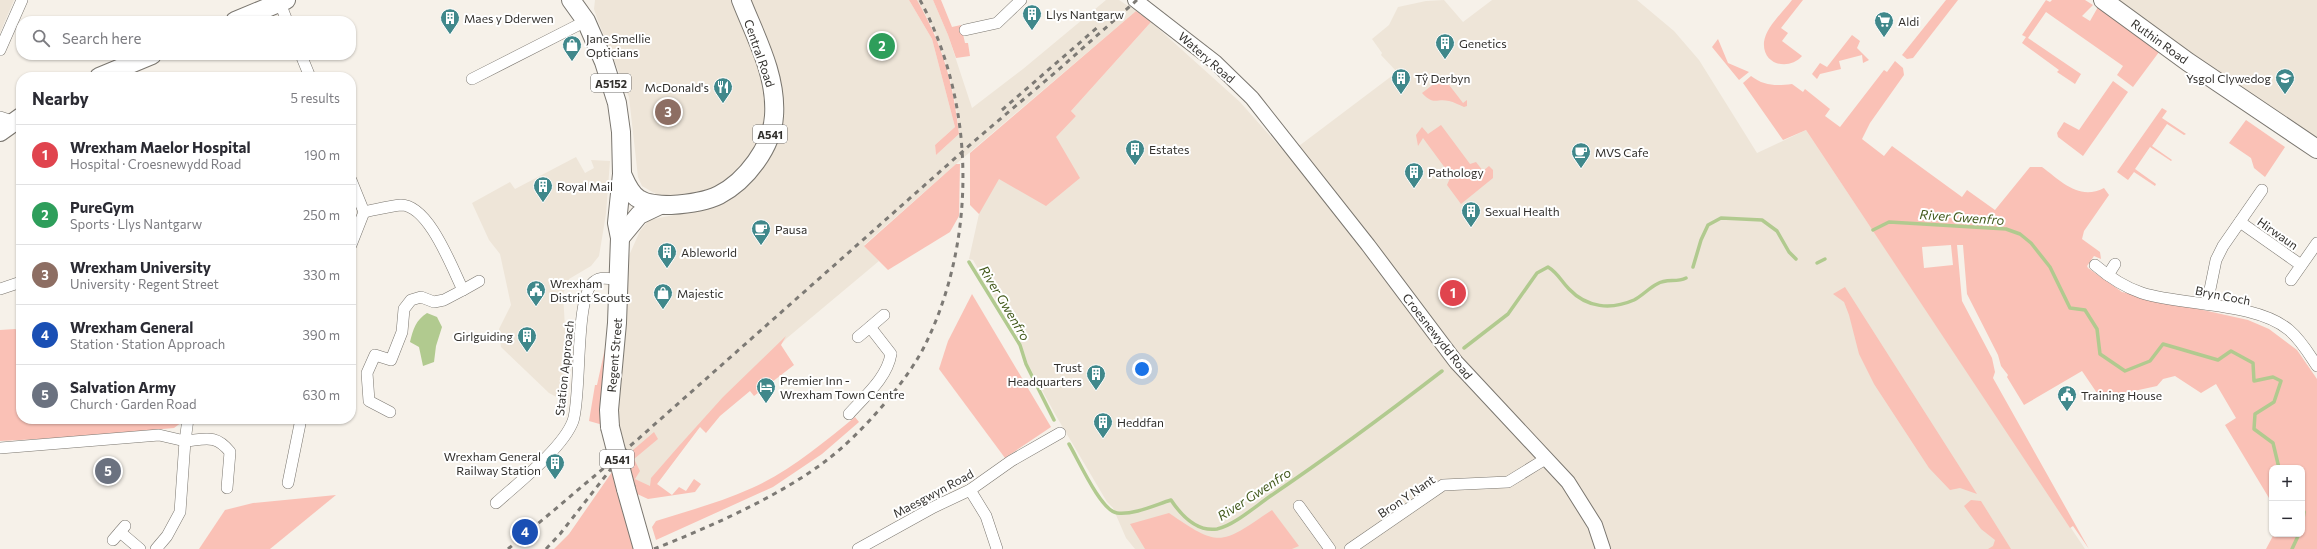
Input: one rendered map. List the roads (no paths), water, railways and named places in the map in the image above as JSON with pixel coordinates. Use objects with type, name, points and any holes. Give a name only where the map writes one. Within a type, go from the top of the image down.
[{"type":"main road","name":"Regent Street","points":[[571,0],[586,21],[604,62],[617,104],[621,137],[622,174],[617,223],[620,238],[609,410],[610,427],[643,549]]},
{"type":"main road","points":[[586,0],[586,21]]},
{"type":"main road","name":"Central Road","points":[[620,238],[639,215],[660,205],[702,201],[718,195],[730,187],[753,164],[770,137],[774,117],[774,97],[769,74],[740,0]]},
{"type":"main road","name":"Ruthin Road","points":[[2103,0],[2188,62],[2317,149]]},
{"type":"main road","points":[[247,16],[283,1]]},
{"type":"main road","points":[[111,72],[140,60]]},
{"type":"main road","name":"Central Road","points":[[622,174],[631,192],[638,199],[660,205]]},
{"type":"street","points":[[0,50],[22,0]]},
{"type":"street","points":[[964,30],[997,23],[1022,0]]},
{"type":"street","name":"Watery Road","points":[[1135,0],[1215,62],[1252,98],[1271,121]]},
{"type":"street","points":[[283,1],[287,16]]},
{"type":"street","points":[[472,79],[586,21]]},
{"type":"street","points":[[303,60],[308,72]]},
{"type":"street","name":"Croesnewydd Road","points":[[1271,121],[1364,238],[1456,362],[1568,482],[1585,506],[1595,525],[1603,549]]},
{"type":"street","name":"Hirwaun","points":[[2208,304],[2216,260],[2223,246],[2262,190]]},
{"type":"street","points":[[356,192],[364,212],[356,232]]},
{"type":"street","points":[[364,212],[402,205],[420,214],[433,230],[463,290]]},
{"type":"street","name":"Hirwaun","points":[[2240,222],[2301,265]]},
{"type":"street","name":"Hirwaun","points":[[2291,280],[2317,243]]},
{"type":"street","points":[[2108,275],[2115,264]]},
{"type":"street","name":"Bryn Coch","points":[[2095,265],[2120,284],[2142,293],[2208,304],[2267,317],[2289,330],[2304,346],[2317,366]]},
{"type":"street","name":"Station Approach","points":[[496,503],[557,445],[573,420],[583,310],[587,290],[594,281],[600,278],[618,280]]},
{"type":"street","points":[[390,412],[368,401],[367,373],[375,355],[391,360],[402,332],[404,308],[411,300],[422,297],[434,302],[444,300],[479,281]]},
{"type":"street","points":[[0,289],[16,284]]},
{"type":"street","points":[[858,337],[884,315]]},
{"type":"street","points":[[849,414],[878,381],[889,364],[891,354],[870,327]]},
{"type":"street","points":[[156,549],[167,536],[180,512],[187,424]]},
{"type":"street","points":[[288,483],[300,424]]},
{"type":"street","name":"Maesgwyn Road","points":[[858,549],[934,507],[970,490],[1012,461],[1060,433]]},
{"type":"street","points":[[0,448],[158,435],[185,441],[213,439],[222,442],[230,452],[227,488]]},
{"type":"street","name":"Bron Y Nant","points":[[1350,549],[1443,485],[1508,482],[1547,458]]},
{"type":"street","points":[[970,490],[986,516],[997,549]]},
{"type":"street","points":[[1300,506],[1330,549]]},
{"type":"street","points":[[119,532],[140,549]]},
{"type":"waterway","name":"River Gwenfro","points":[[1693,267],[1701,240],[1708,225],[1721,218],[1762,220],[1777,231],[1789,252],[1796,259]]},
{"type":"waterway","name":"River Gwenfro","points":[[1873,230],[1889,222],[2006,229],[2020,234],[2031,243],[2050,267],[2070,308],[2085,310],[2097,329],[2100,354],[2125,371],[2150,361],[2163,344],[2218,360],[2231,351],[2253,363],[2254,381],[2273,377],[2281,381],[2274,402],[2255,414],[2254,429],[2273,443],[2278,465]]},
{"type":"waterway","name":"River Gwenfro","points":[[1817,263],[1825,259]]},
{"type":"waterway","name":"River Gwenfro","points":[[969,262],[1020,345],[1026,364],[1054,420]]},
{"type":"waterway","name":"River Gwenfro","points":[[1464,348],[1508,314],[1537,273],[1548,267],[1576,295],[1591,303],[1608,306],[1634,300],[1661,282],[1686,278]]},
{"type":"waterway","name":"River Gwenfro","points":[[1069,444],[1097,494],[1111,510],[1117,513],[1130,513],[1171,500],[1185,517],[1196,525],[1203,528],[1217,529],[1230,524],[1244,515],[1313,467],[1442,371]]},
{"type":"waterway","name":"River Gwenfro","points":[[2292,549],[2298,537]]},
{"type":"railway","points":[[654,549],[744,510],[788,486],[827,460],[854,436],[883,405],[909,372],[927,341],[943,300],[955,258],[961,214],[963,169],[960,125],[951,82],[938,40],[920,0]]},
{"type":"railway","points":[[508,549],[637,440],[979,137],[1057,71],[1137,0]]},
{"type":"railway","points":[[1002,110],[1099,26]]},
{"type":"railway","points":[[546,549],[560,534],[614,465]]},
{"type":"place","name":"Llys Nantgarw","points":[[1032,31]]},
{"type":"place","name":"Maes y Dderwen","points":[[450,35]]},
{"type":"place","name":"Aldi","points":[[1884,38]]},
{"type":"place","name":"PureGym","points":[[882,46]]},
{"type":"place","name":"Genetics","points":[[1445,60]]},
{"type":"place","name":"Jane Smellie Opticians","points":[[572,62]]},
{"type":"place","name":"Tŷ Derbyn","points":[[1401,95]]},
{"type":"place","name":"Ysgol Clywedog","points":[[2285,95]]},
{"type":"place","name":"McDonald's","points":[[723,104]]},
{"type":"place","name":"Wrexham University","points":[[668,112]]},
{"type":"place","name":"Estates","points":[[1135,166]]},
{"type":"place","name":"MVS Cafe","points":[[1581,169]]},
{"type":"place","name":"Pathology","points":[[1414,189]]},
{"type":"place","name":"Royal Mail","points":[[543,203]]},
{"type":"place","name":"Sexual Health","points":[[1471,228]]},
{"type":"place","name":"Pausa","points":[[761,246]]},
{"type":"place","name":"Ableworld","points":[[667,269]]},
{"type":"place","name":"Wrexham Maelor Hospital","points":[[1453,293]]},
{"type":"place","name":"Wrexham District Scouts","points":[[536,307]]},
{"type":"place","name":"Majestic","points":[[663,310]]},
{"type":"place","name":"Girlguiding","points":[[527,353]]},
{"type":"place","name":"Trust Headquarters","points":[[1096,391]]},
{"type":"place","name":"Premier Inn - Wrexham Town Centre","points":[[766,404]]},
{"type":"place","name":"Training House","points":[[2067,412]]},
{"type":"place","name":"Heddfan","points":[[1103,439]]},
{"type":"place","name":"Salvation Army","points":[[108,471]]},
{"type":"place","name":"Wrexham General Railway Station","points":[[555,480]]},
{"type":"place","name":"Wrexham General","points":[[525,532]]}]
